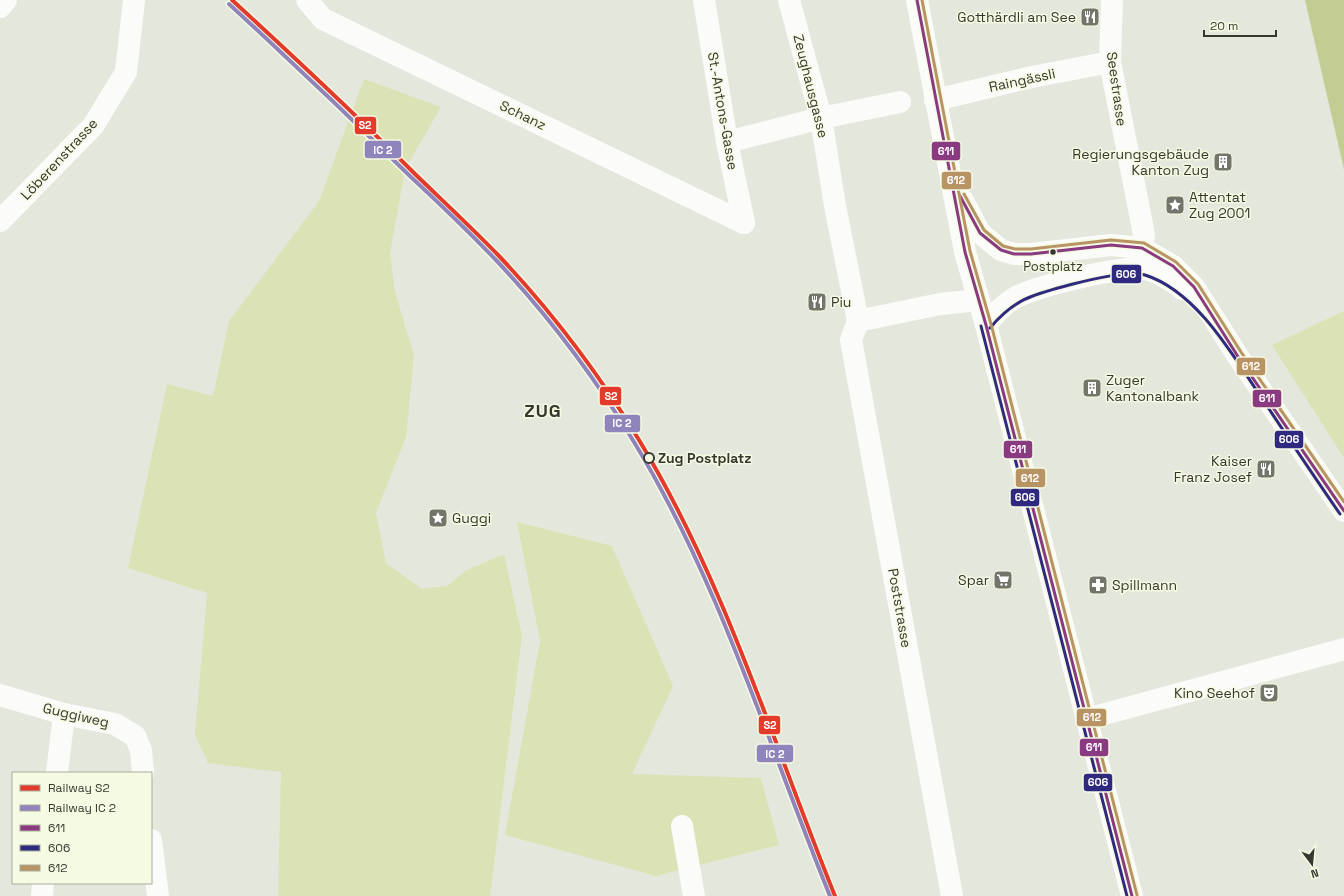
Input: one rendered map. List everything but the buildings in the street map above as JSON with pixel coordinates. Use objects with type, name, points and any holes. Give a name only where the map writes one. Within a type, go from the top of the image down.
[{"type":"street","points":[[0,7],[6,0]]},
{"type":"street","name":"Löberenstrasse","points":[[0,221],[93,126],[114,92],[126,72],[134,0]]},
{"type":"street","name":"Schanz","points":[[307,0],[323,19],[744,222]]},
{"type":"street","name":"St.-Antons-Gasse","points":[[704,0],[727,142],[744,222]]},
{"type":"street","name":"Zeughausgasse","points":[[789,0],[821,118],[831,172],[835,206],[858,321]]},
{"type":"street","points":[[916,0],[966,252],[1132,896]]},
{"type":"street","name":"Seestrasse","points":[[1112,0],[1110,62],[1142,224],[1144,236],[1142,248]]},
{"type":"street","name":"Raingässli","points":[[935,100],[1032,77],[1110,62]]},
{"type":"street","points":[[727,142],[821,118],[900,102]]},
{"type":"street","points":[[949,171],[964,206],[980,233],[1001,250],[1014,254],[1031,254],[1111,245],[1142,248],[1172,266],[1194,287],[1344,511]]},
{"type":"street","points":[[986,325],[996,313],[1014,298],[1032,290],[1089,275],[1119,270],[1145,269],[1176,284],[1216,322]]},
{"type":"street","points":[[858,321],[940,304],[978,300]]},
{"type":"street","name":"Poststrasse","points":[[858,321],[851,340],[952,896]]},
{"type":"street","points":[[1086,719],[1344,649]]},
{"type":"street","name":"Guggiweg","points":[[0,695],[64,714],[115,724],[135,736],[141,750],[143,772]]},
{"type":"street","points":[[57,772],[64,714]]},
{"type":"street","points":[[682,826],[694,896]]},
{"type":"street","points":[[152,848],[158,896]]},
{"type":"street","points":[[42,896],[43,884]]},
{"type":"shaded area","points":[[1305,0],[1344,0],[1344,170],[1343,165]]},
{"type":"shaded area","points":[[364,79],[441,107],[405,169],[390,254],[395,292],[414,355],[406,437],[376,513],[386,563],[422,589],[447,586],[465,571],[504,554],[522,636],[490,896],[278,896],[281,772],[208,763],[195,735],[207,593],[128,568],[167,384],[213,396],[229,321],[319,201]]},
{"type":"shaded area","points":[[1344,311],[1344,458],[1272,345]]},
{"type":"shaded area","points":[[517,522],[612,546],[673,686],[632,774],[761,778],[779,845],[656,876],[505,835],[540,641]]},
{"type":"rail line","name":"S2","points":[[232,0],[348,108],[499,256],[556,321],[608,391],[624,415],[670,494],[697,550],[746,664],[835,896]]},
{"type":"transit line","name":"611","points":[[917,0],[965,252],[986,325],[1132,896]]},
{"type":"transit line","name":"612","points":[[922,0],[970,251],[991,324],[1137,895]]},
{"type":"transit line","points":[[229,4],[344,112],[495,259],[569,346],[603,393],[619,417],[665,496],[692,551],[741,665],[830,896]]},
{"type":"transit line","name":"612","points":[[964,194],[984,230],[1003,246],[1015,249],[1031,249],[1111,240],[1144,243],[1176,262],[1198,284],[1241,352],[1344,502]]},
{"type":"transit line","name":"611","points":[[960,196],[980,233],[1001,250],[1014,254],[1031,254],[1111,245],[1142,248],[1173,266],[1194,287],[1237,355],[1344,511]]},
{"type":"transit line","name":"606","points":[[990,328],[1009,309],[1027,298],[1073,284],[1109,276],[1130,274],[1145,275],[1164,284],[1182,296],[1215,330],[1340,514]]},
{"type":"transit line","name":"606","points":[[981,326],[1127,896]]},
{"type":"place","name":"Gotthärdli am See","points":[[1090,17]]},
{"type":"place","name":"Regierungsgebäude Kanton Zug","points":[[1223,162]]},
{"type":"place","name":"Attentat Zug 2001","points":[[1175,205]]},
{"type":"place","name":"Postplatz","points":[[1053,252]]},
{"type":"place","name":"Piu","points":[[817,302]]},
{"type":"place","name":"Zuger Kantonalbank","points":[[1092,388]]},
{"type":"place","name":"Zug Postplatz","points":[[649,458]]},
{"type":"place","name":"Kaiser Franz Josef","points":[[1266,469]]},
{"type":"place","name":"Guggi","points":[[438,518]]},
{"type":"place","name":"Spar","points":[[1003,580]]},
{"type":"place","name":"Spillmann","points":[[1098,585]]},
{"type":"place","name":"Kino Seehof","points":[[1269,693]]},
{"type":"district","name":"ZUG","points":[[543,410]]}]
